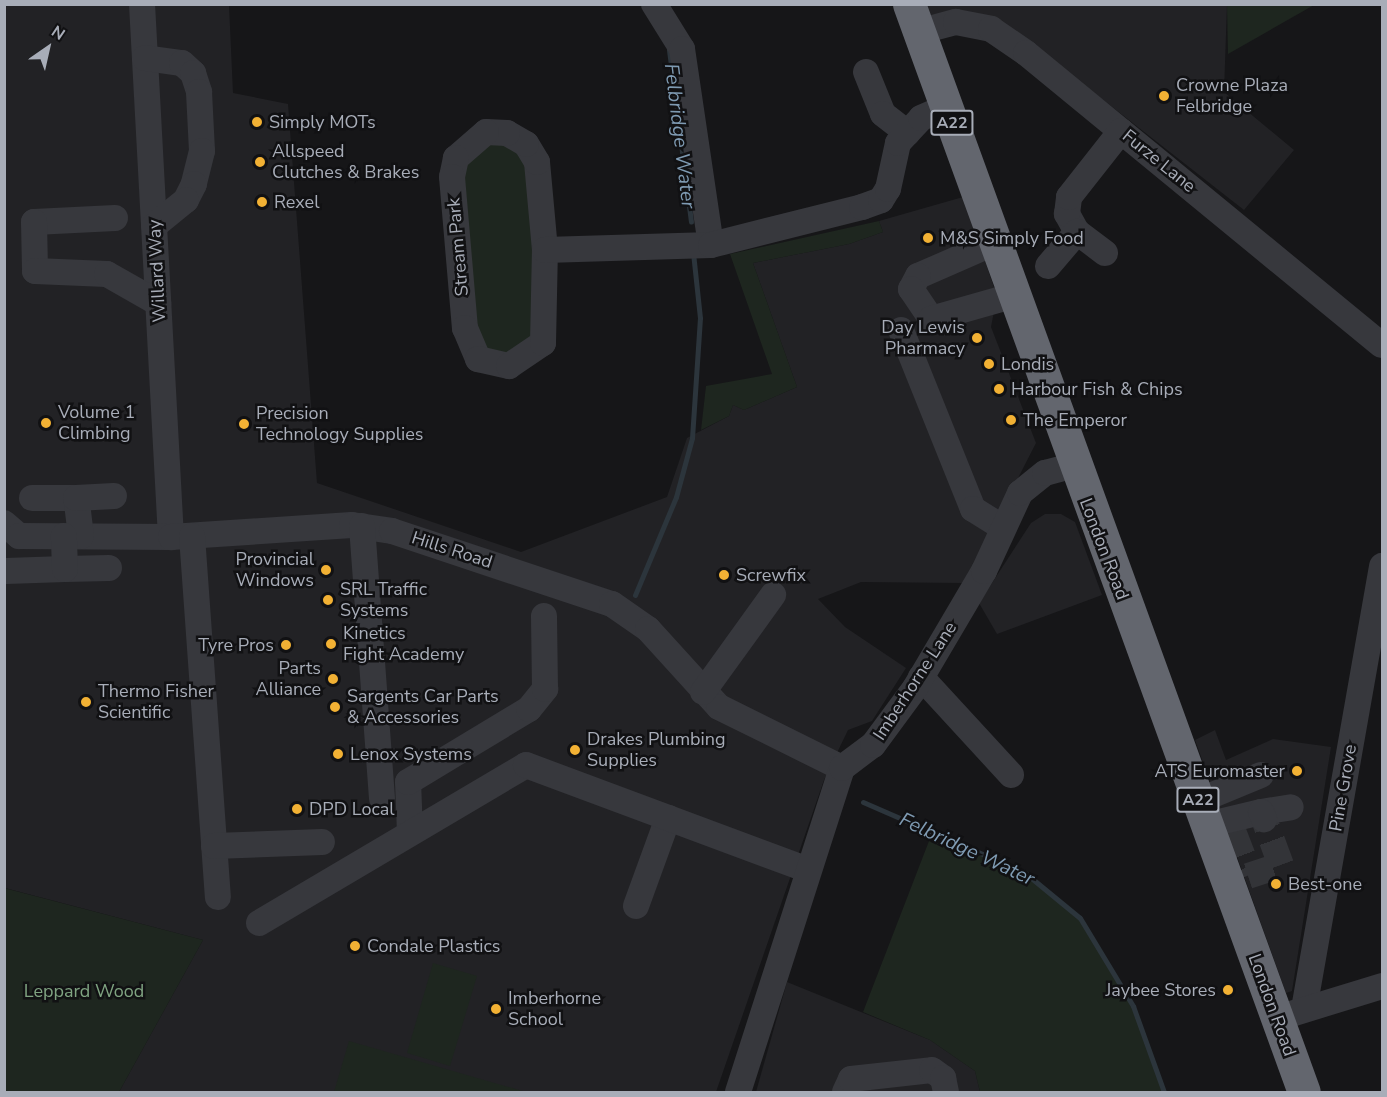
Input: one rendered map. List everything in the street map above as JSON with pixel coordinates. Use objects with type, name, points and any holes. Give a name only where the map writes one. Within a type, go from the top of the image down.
[{"type":"highway","name":"London Road","points":[[913,18],[996,242],[1072,466],[1235,819],[1238,879],[1290,1015],[1304,1092]]},
{"type":"street","name":"Willard Way","points":[[142,4],[158,303],[218,897]]},
{"type":"street","points":[[654,4],[682,49],[711,245]]},
{"type":"street","name":"Furze Lane","points":[[913,18],[956,13],[991,29],[1121,130],[1383,345]]},
{"type":"street","points":[[145,58],[182,63],[193,73],[199,92],[202,151],[194,184],[186,200],[154,226]]},
{"type":"street","points":[[866,72],[883,114],[907,133]]},
{"type":"street","points":[[545,250],[711,245],[862,207],[881,200],[888,189],[898,143],[921,118],[946,107]]},
{"type":"street","points":[[1105,253],[1077,232],[1066,214],[1069,197],[1121,130]]},
{"type":"street","name":"Stream Park","points":[[486,132],[507,133],[526,144],[537,162],[545,250],[543,343],[509,366],[478,359],[465,328],[452,177],[456,158],[486,132]]},
{"type":"street","points":[[115,218],[34,222],[34,271],[107,274],[158,303]]},
{"type":"street","points":[[1048,266],[1077,232]]},
{"type":"street","points":[[996,242],[918,276],[911,289],[931,319],[1015,296]]},
{"type":"street","points":[[901,330],[973,509],[1002,527]]},
{"type":"street","name":"Imberhorne Lane","points":[[842,768],[873,745],[921,677],[984,571],[1002,527],[1020,493],[1045,473],[1072,466]]},
{"type":"street","points":[[32,498],[114,496]]},
{"type":"street","points":[[65,569],[72,536],[76,498]]},
{"type":"street","points":[[362,526],[382,798]]},
{"type":"street","name":"Hills Road","points":[[10,532],[72,536],[182,536],[362,526],[612,604],[648,629],[703,692],[747,724],[842,768]]},
{"type":"street","name":"Pine Grove","points":[[1290,1015],[1383,566]]},
{"type":"street","points":[[6,571],[109,568]]},
{"type":"street","points":[[703,692],[773,595]]},
{"type":"street","points":[[410,833],[408,782],[529,709],[545,689],[543,616]]},
{"type":"street","points":[[921,677],[1011,775]]},
{"type":"street","points":[[259,923],[526,765],[805,869]]},
{"type":"street","points":[[738,1092],[805,869],[842,768]]},
{"type":"street","points":[[1235,819],[1262,774]]},
{"type":"street","points":[[1235,819],[1291,807]]},
{"type":"street","points":[[636,906],[668,818]]},
{"type":"street","points":[[214,846],[322,842]]},
{"type":"street","points":[[1290,1015],[1383,986]]},
{"type":"street","points":[[845,1092],[851,1079],[932,1070],[943,1078],[946,1092]]},
{"type":"shaded area","points":[[4,5],[229,5],[233,93],[288,104],[317,483],[521,552],[667,497],[687,438],[729,416],[733,405],[744,410],[797,387],[753,263],[849,244],[883,232],[879,221],[963,197],[997,296],[991,327],[1036,443],[964,583],[861,582],[818,599],[845,627],[906,668],[872,721],[848,730],[824,780],[716,1092],[119,1092],[203,940],[5,888]]},
{"type":"shaded area","points":[[926,5],[1227,5],[1224,92],[1294,150],[1244,210],[1033,45],[932,20]]},
{"type":"shaded area","points":[[1045,514],[1061,514],[1075,522],[1102,595],[997,634],[979,603],[1031,523]]},
{"type":"shaded area","points":[[1215,730],[1226,760],[1273,739],[1331,747],[1292,991],[1286,993],[1195,740]]},
{"type":"shaded area","points":[[787,982],[930,1040],[975,1071],[980,1092],[756,1092]]},
{"type":"green space","points":[[1227,4],[1314,5],[1228,54]]},
{"type":"green space","points":[[504,140],[530,162],[541,331],[509,358],[479,349],[463,160],[469,150]]},
{"type":"green space","points":[[879,221],[883,232],[849,244],[753,263],[797,387],[744,410],[733,405],[729,416],[701,430],[706,386],[772,374],[730,254]]},
{"type":"green space","points":[[929,841],[984,854],[1024,872],[1080,918],[1133,1006],[1164,1092],[980,1092],[975,1071],[930,1040],[863,1012]]},
{"type":"green space","name":"Leppard Wood","points":[[4,888],[203,940],[119,1092],[5,1092]]},
{"type":"green space","points":[[433,963],[477,976],[450,1066],[407,1053]]},
{"type":"green space","points":[[349,1041],[526,1092],[334,1092]]},
{"type":"waterway","name":"Felbridge Water","points":[[669,50],[691,222]]},
{"type":"waterway","name":"Felbridge Water","points":[[635,595],[676,497],[692,438],[700,318],[693,252]]},
{"type":"waterway","name":"Felbridge Water","points":[[863,802],[1024,872],[1080,918],[1133,1006],[1164,1092]]},
{"type":"tunnel","points":[[1248,876],[1281,865],[1264,819]]},
{"type":"tunnel","points":[[1233,831],[1250,875]]},
{"type":"place","name":"Crowne Plaza Felbridge","points":[[1164,96]]},
{"type":"place","name":"Simply MOTs","points":[[257,122]]},
{"type":"place","name":"Allspeed Clutches & Brakes","points":[[260,162]]},
{"type":"place","name":"Rexel","points":[[262,202]]},
{"type":"place","name":"M&S Simply Food","points":[[928,238]]},
{"type":"place","name":"Day Lewis Pharmacy","points":[[977,338]]},
{"type":"place","name":"Londis","points":[[989,364]]},
{"type":"place","name":"Harbour Fish & Chips","points":[[999,389]]},
{"type":"place","name":"The Emperor","points":[[1011,420]]},
{"type":"place","name":"Volume 1 Climbing","points":[[46,423]]},
{"type":"place","name":"Precision Technology Supplies","points":[[244,424]]},
{"type":"place","name":"Provincial Windows","points":[[326,570]]},
{"type":"place","name":"Screwfix","points":[[724,575]]},
{"type":"place","name":"SRL Traffic Systems","points":[[328,600]]},
{"type":"place","name":"Kinetics Fight Academy","points":[[331,644]]},
{"type":"place","name":"Tyre Pros","points":[[286,645]]},
{"type":"place","name":"Parts Alliance","points":[[333,679]]},
{"type":"place","name":"Thermo Fisher Scientific","points":[[86,702]]},
{"type":"place","name":"Sargents Car Parts & Accessories","points":[[335,707]]},
{"type":"place","name":"Drakes Plumbing Supplies","points":[[575,750]]},
{"type":"place","name":"Lenox Systems","points":[[338,754]]},
{"type":"place","name":"ATS Euromaster","points":[[1297,771]]},
{"type":"place","name":"DPD Local","points":[[297,809]]},
{"type":"place","name":"Best-one","points":[[1276,884]]},
{"type":"place","name":"Condale Plastics","points":[[355,946]]},
{"type":"place","name":"Jaybee Stores","points":[[1228,990]]},
{"type":"place","name":"Imberhorne School","points":[[496,1009]]}]
